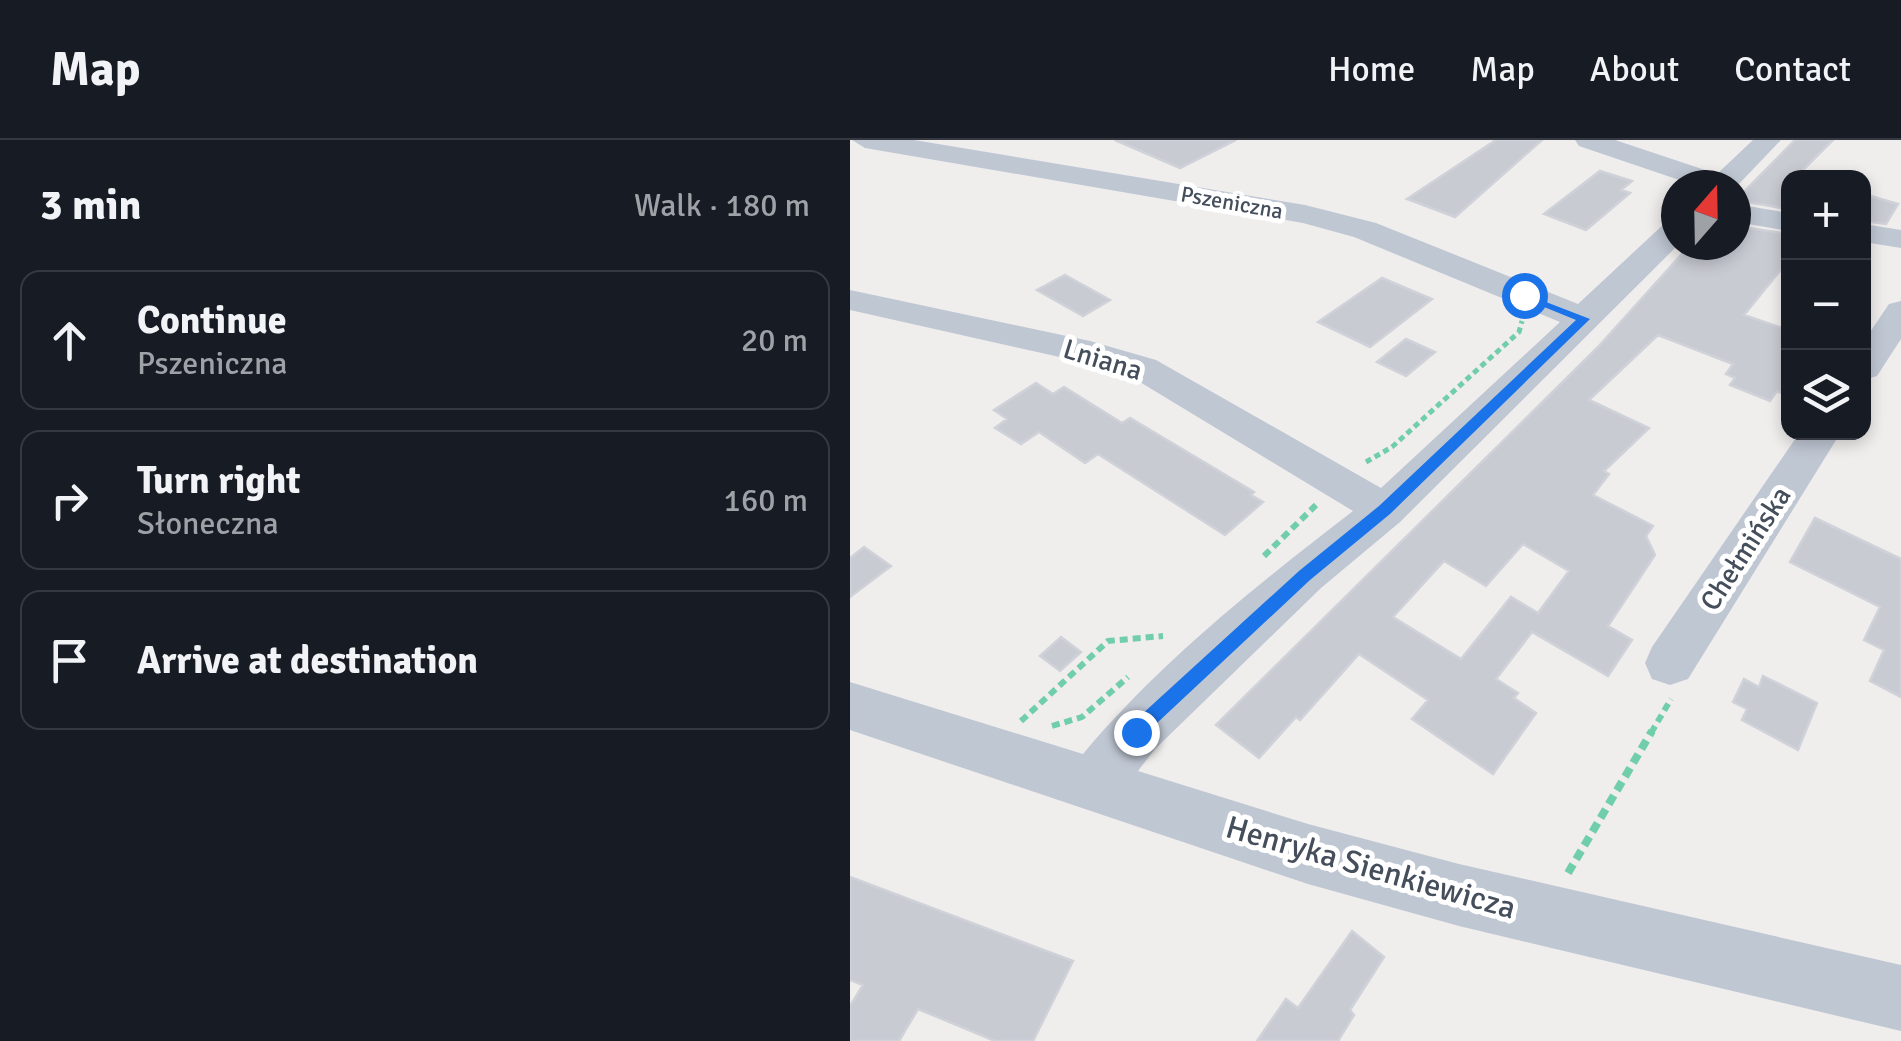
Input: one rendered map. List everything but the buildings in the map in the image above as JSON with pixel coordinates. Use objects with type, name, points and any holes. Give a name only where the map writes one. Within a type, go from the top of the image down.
[{"type":"street","name":"Pszeniczna","points":[[865,140],[1305,214],[1364,230],[1584,319]]},
{"type":"street","points":[[1588,140],[1677,170]]},
{"type":"street","points":[[1737,170],[1768,140]]},
{"type":"street","points":[[1751,216],[1781,221]]},
{"type":"street","points":[[1871,235],[1901,239]]},
{"type":"street","points":[[1092,785],[1146,722],[1304,575],[1385,510],[1661,245]]},
{"type":"street","name":"Lniana","points":[[850,300],[1090,352],[1143,368],[1385,510]]},
{"type":"street","points":[[1871,359],[1897,325]]},
{"type":"street","name":"Chełmińska","points":[[1670,663],[1816,440]]},
{"type":"street","name":"Henryka Sienkiewicza","points":[[850,706],[1308,854],[1459,895],[1901,998]]},
{"type":"path","points":[[1361,464],[1392,448],[1519,332],[1524,310]]},
{"type":"path","points":[[1262,558],[1318,503]]},
{"type":"path","points":[[1027,730],[1011,730],[1108,640],[1164,636]]},
{"type":"path","points":[[1159,649],[1174,636]]},
{"type":"path","points":[[1567,876],[1671,700],[1670,663]]},
{"type":"path","points":[[1043,729],[1082,718],[1130,675]]},
{"type":"route","points":[[1136,732],[1304,575],[1385,510],[1584,319],[1524,295]]}]
